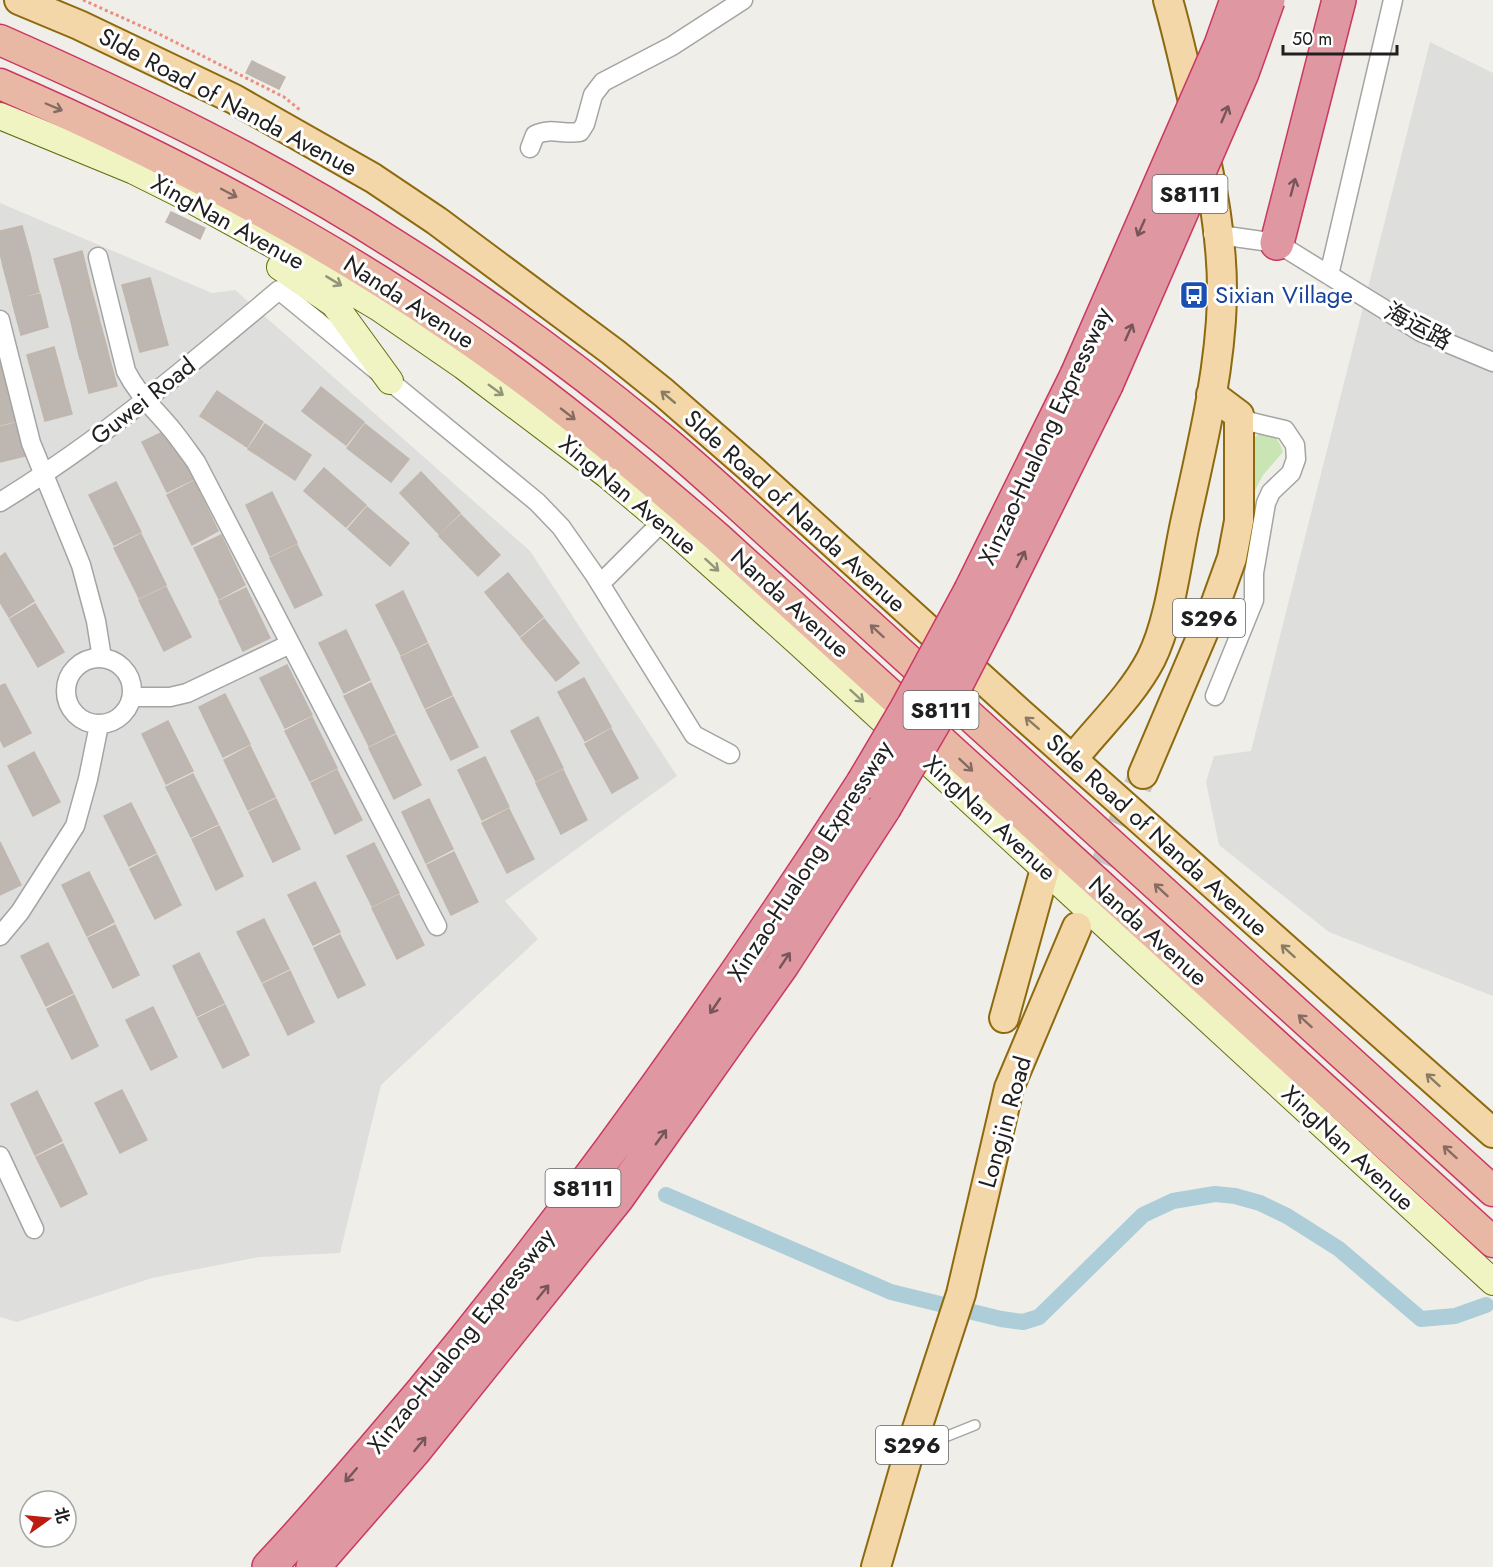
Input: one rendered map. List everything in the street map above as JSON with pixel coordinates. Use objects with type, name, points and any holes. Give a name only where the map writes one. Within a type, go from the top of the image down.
[{"type":"highway","name":"Xinzao-Hualong Expressway","points":[[1091,380],[1237,0]]},
{"type":"highway","name":"Xinzao-Hualong Expressway","points":[[313,1567],[422,1442],[617,1197],[782,964],[884,808],[958,681],[983,601],[1242,73],[1268,0]]},
{"type":"highway","points":[[1277,243],[1339,0]]},
{"type":"highway","name":"Nanda Avenue","points":[[0,40],[83,76],[195,131],[302,188],[397,246],[576,371],[654,432],[739,506],[1493,1191]]},
{"type":"highway","name":"Nanda Avenue","points":[[0,84],[179,167],[288,225],[451,327],[623,456],[717,537],[1493,1242]]},
{"type":"highway","name":"Xinzao-Hualong Expressway","points":[[269,1567],[392,1428],[471,1333],[565,1213],[685,1049],[805,873],[905,712],[983,601]]},
{"type":"main road","name":"SIde Road of Nanda Avenue","points":[[19,0],[78,25],[234,99],[373,178],[437,221],[613,352],[750,468],[909,614],[1493,1132]]},
{"type":"main road","points":[[1073,759],[1143,673],[1158,642],[1168,606],[1199,543],[1216,464],[1211,394],[1220,334],[1222,298],[1213,189],[1168,0]]},
{"type":"main road","name":"XingNan Avenue","points":[[0,116],[71,143],[134,171],[277,247],[379,308],[528,413],[663,521],[1492,1281]]},
{"type":"main road","points":[[71,143],[225,230],[334,304],[390,381]]},
{"type":"main road","points":[[1211,394],[1239,415]]},
{"type":"main road","name":"S296","points":[[1143,774],[1215,605],[1232,558],[1239,521],[1239,415]]},
{"type":"main road","points":[[1004,1018],[1045,869]]},
{"type":"main road","name":"Longjin Road","points":[[894,1567],[930,1443],[953,1325],[1010,1088],[1077,927]]},
{"type":"main road","points":[[1304,1130],[1492,1281]]},
{"type":"main road","name":"Longjin Road","points":[[876,1567],[908,1456],[953,1325]]},
{"type":"street","points":[[530,148],[535,135],[546,130],[570,134],[580,132],[585,124],[592,94],[603,82],[672,46],[743,0]]},
{"type":"street","points":[[1329,275],[1393,0]]},
{"type":"street","name":"海运路","points":[[1216,234],[1277,243],[1421,332],[1493,362]]},
{"type":"street","points":[[98,258],[126,371],[132,384],[196,462],[437,926]]},
{"type":"street","name":"Guwei Road","points":[[0,502],[45,475],[145,401],[279,290],[390,381]]},
{"type":"street","points":[[0,320],[32,443],[81,565],[96,621],[102,658]]},
{"type":"street","points":[[390,381],[537,502],[561,526],[694,735],[730,754]]},
{"type":"street","points":[[1215,696],[1254,600],[1255,564],[1266,503],[1270,492],[1291,473],[1296,459],[1295,445],[1285,430],[1251,422],[1239,415]]},
{"type":"street","points":[[600,585],[663,521]]},
{"type":"street","points":[[132,697],[187,693],[291,644]]},
{"type":"street","points":[[91,658],[102,658],[113,661],[123,668],[129,677],[132,697],[119,718],[99,725],[79,718],[67,702],[65,691],[67,680],[80,663],[91,658]]},
{"type":"street","points":[[0,936],[20,912],[75,826],[99,725]]},
{"type":"street","points":[[0,1156],[34,1229]]},
{"type":"lane","points":[[930,1443],[975,1425]]},
{"type":"shaded area","points":[[1430,42],[1493,73],[1493,996],[1329,932],[1219,845],[1206,782],[1214,756],[1251,751]]},
{"type":"shaded area","points":[[0,203],[212,293],[235,290],[530,551],[677,776],[505,901],[538,939],[381,1085],[340,1253],[259,1257],[152,1278],[17,1322],[0,1317]]},
{"type":"green space","points":[[1262,432],[1276,439],[1283,452],[1263,475],[1250,500],[1249,445]]},
{"type":"building","points":[[252,61],[285,77],[279,89],[246,73]]},
{"type":"building","points":[[171,212],[205,228],[200,239],[166,222]]},
{"type":"building","points":[[22,226],[31,258],[3,266],[0,253],[0,231]]},
{"type":"building","points":[[82,251],[90,284],[63,291],[54,259]]},
{"type":"building","points":[[31,259],[39,292],[12,300],[3,266]]},
{"type":"building","points":[[150,278],[159,311],[131,318],[122,285]]},
{"type":"building","points":[[90,285],[99,318],[72,325],[63,292]]},
{"type":"building","points":[[40,294],[48,327],[21,335],[12,301]]},
{"type":"building","points":[[159,312],[168,345],[140,352],[131,319]]},
{"type":"building","points":[[99,319],[108,352],[80,359],[72,326]]},
{"type":"building","points":[[54,347],[63,380],[36,388],[27,355]]},
{"type":"building","points":[[108,353],[117,386],[89,393],[81,360]]},
{"type":"building","points":[[0,361],[7,387],[0,389]]},
{"type":"building","points":[[63,381],[72,414],[45,421],[36,388]]},
{"type":"building","points":[[321,387],[364,422],[346,445],[302,411]]},
{"type":"building","points":[[7,388],[16,421],[0,425],[0,390]]},
{"type":"building","points":[[217,391],[263,422],[247,447],[200,416]]},
{"type":"building","points":[[16,423],[25,456],[0,462],[0,427]]},
{"type":"building","points":[[265,424],[311,455],[295,480],[248,449]]},
{"type":"building","points":[[365,424],[409,459],[391,482],[347,448]]},
{"type":"building","points":[[169,429],[194,479],[167,492],[142,442]]},
{"type":"building","points":[[324,468],[366,505],[346,527],[304,491]]},
{"type":"building","points":[[421,472],[460,513],[439,534],[400,493]]},
{"type":"building","points":[[194,481],[218,531],[192,545],[167,495]]},
{"type":"building","points":[[116,482],[141,532],[114,545],[89,495]]},
{"type":"building","points":[[272,492],[297,543],[270,556],[246,505]]},
{"type":"building","points":[[367,507],[409,543],[390,566],[348,529]]},
{"type":"building","points":[[461,515],[500,555],[478,576],[439,536]]},
{"type":"building","points":[[141,534],[166,585],[139,598],[114,548]]},
{"type":"building","points":[[221,535],[245,585],[219,599],[194,548]]},
{"type":"building","points":[[297,545],[322,595],[295,608],[270,558]]},
{"type":"building","points":[[5,553],[34,601],[9,617],[0,602],[0,557]]},
{"type":"building","points":[[508,573],[543,617],[520,636],[485,592]]},
{"type":"building","points":[[166,587],[191,637],[164,651],[139,600]]},
{"type":"building","points":[[246,588],[270,638],[243,651],[219,601]]},
{"type":"building","points":[[403,591],[427,642],[401,655],[376,605]]},
{"type":"building","points":[[35,604],[64,652],[38,667],[10,619]]},
{"type":"building","points":[[544,619],[579,663],[556,681],[521,638]]},
{"type":"building","points":[[346,630],[370,680],[344,693],[319,643]]},
{"type":"building","points":[[428,644],[452,695],[425,708],[401,657]]},
{"type":"building","points":[[287,665],[312,715],[285,728],[260,678]]},
{"type":"building","points":[[584,678],[611,727],[585,741],[558,692]]},
{"type":"building","points":[[371,683],[395,733],[369,746],[344,696]]},
{"type":"building","points":[[5,684],[31,733],[4,747],[0,739],[0,686]]},
{"type":"building","points":[[225,694],[250,744],[223,757],[199,707]]},
{"type":"building","points":[[453,697],[478,747],[451,760],[426,710]]},
{"type":"building","points":[[312,717],[337,768],[310,781],[285,731]]},
{"type":"building","points":[[538,717],[563,768],[536,781],[511,731]]},
{"type":"building","points":[[168,721],[193,771],[166,784],[142,734]]},
{"type":"building","points":[[611,729],[638,778],[612,793],[585,744]]},
{"type":"building","points":[[396,735],[421,785],[394,799],[369,748]]},
{"type":"building","points":[[250,746],[275,797],[248,810],[224,760]]},
{"type":"building","points":[[34,752],[60,802],[33,816],[8,766]]},
{"type":"building","points":[[485,757],[509,807],[482,820],[458,770]]},
{"type":"building","points":[[337,770],[362,820],[335,834],[311,783]]},
{"type":"building","points":[[563,770],[587,820],[561,834],[536,783]]},
{"type":"building","points":[[193,774],[218,824],[191,837],[166,787]]},
{"type":"building","points":[[276,799],[300,849],[273,862],[249,812]]},
{"type":"building","points":[[429,799],[453,849],[426,863],[402,812]]},
{"type":"building","points":[[131,803],[156,853],[129,866],[104,816]]},
{"type":"building","points":[[509,809],[534,859],[507,873],[482,823]]},
{"type":"building","points":[[219,826],[243,876],[216,890],[192,839]]},
{"type":"building","points":[[0,842],[21,885],[0,895]]},
{"type":"building","points":[[374,843],[399,893],[372,906],[347,856]]},
{"type":"building","points":[[454,852],[478,902],[451,915],[427,865]]},
{"type":"building","points":[[157,855],[181,905],[155,919],[130,869]]},
{"type":"building","points":[[89,872],[114,922],[87,936],[62,885]]},
{"type":"building","points":[[315,882],[340,932],[313,945],[288,895]]},
{"type":"building","points":[[399,895],[424,945],[397,959],[372,908]]},
{"type":"building","points":[[264,919],[289,969],[262,982],[237,932]]},
{"type":"building","points":[[115,925],[139,975],[113,988],[88,938]]},
{"type":"building","points":[[340,935],[365,985],[338,998],[314,948]]},
{"type":"building","points":[[48,943],[73,993],[46,1006],[21,956]]},
{"type":"building","points":[[199,953],[224,1003],[197,1016],[173,966]]},
{"type":"building","points":[[290,971],[314,1022],[288,1035],[263,984]]},
{"type":"building","points":[[74,995],[98,1046],[72,1059],[47,1009]]},
{"type":"building","points":[[225,1005],[249,1055],[223,1068],[198,1018]]},
{"type":"building","points":[[153,1007],[177,1057],[151,1070],[126,1020]]},
{"type":"building","points":[[122,1090],[147,1140],[120,1153],[95,1103]]},
{"type":"building","points":[[37,1091],[62,1141],[35,1155],[11,1104]]},
{"type":"building","points":[[63,1144],[87,1194],[61,1207],[36,1157]]},
{"type":"waterway","points":[[666,1195],[891,1292],[1001,1319],[1023,1322],[1039,1317],[1143,1215],[1173,1201],[1215,1194],[1235,1196],[1260,1203],[1287,1216],[1339,1249],[1421,1319],[1455,1316],[1486,1305]]},
{"type":"tunnel","points":[[1088,903],[1143,774]]},
{"type":"place","name":"Sixian Village","points":[[1194,295]]}]
